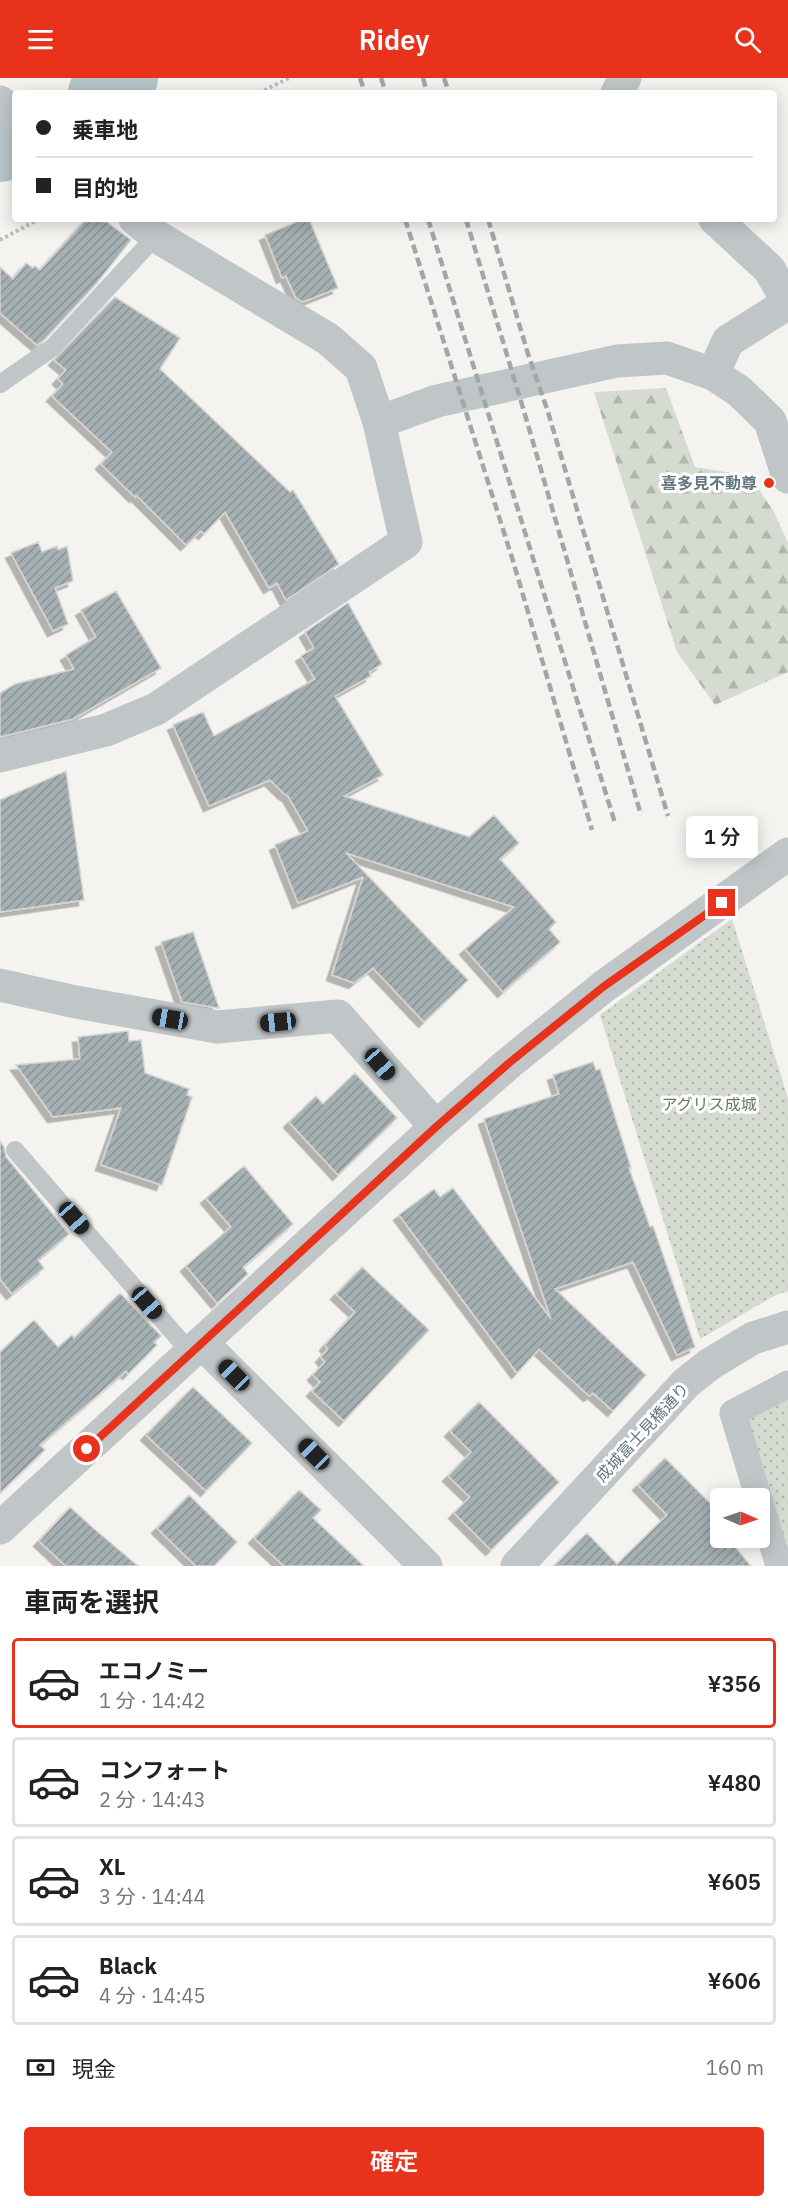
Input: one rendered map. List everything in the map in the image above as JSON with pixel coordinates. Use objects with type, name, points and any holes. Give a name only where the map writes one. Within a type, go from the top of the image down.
[{"type":"street","points":[[0,102],[12,112]]},
{"type":"street","points":[[713,374],[728,341],[788,302],[769,269],[718,222]]},
{"type":"street","points":[[0,756],[106,730],[156,709],[406,542],[379,422],[360,368],[328,339],[145,227]]},
{"type":"street","points":[[379,422],[437,401],[617,361],[667,358],[713,374],[739,391],[770,421],[788,477]]},
{"type":"street","points":[[0,1528],[436,1127],[509,1063],[603,987],[788,854]]},
{"type":"street","points":[[0,985],[76,1002],[217,1027],[338,1016],[436,1127]]},
{"type":"street","name":"成城富士見橋通り","points":[[517,1566],[686,1383],[710,1364],[753,1338],[788,1327]]},
{"type":"street","points":[[196,1348],[426,1566]]},
{"type":"street","points":[[780,1566],[733,1413],[788,1384]]},
{"type":"lane","points":[[0,384],[52,348],[145,227]]},
{"type":"lane","points":[[15,1150],[196,1348]]},
{"type":"path","points":[[265,90],[289,78]]},
{"type":"path","points":[[0,240],[33,222]]},
{"type":"green space","points":[[666,388],[695,467],[750,476],[774,512],[788,543],[788,672],[715,705],[677,652],[594,392]]},
{"type":"green space","name":"アグリス成城","points":[[732,919],[788,1098],[788,1291],[774,1296],[700,1339],[600,1015]]},
{"type":"green space","points":[[788,1394],[788,1564],[770,1504],[770,1488],[765,1488],[744,1417]]},
{"type":"building","points":[[83,222],[107,222],[131,240],[96,284],[37,345],[0,313],[0,267],[13,279],[26,263],[40,270]]},
{"type":"building","points":[[297,222],[310,222],[338,288],[303,302],[296,298],[286,276],[282,278],[265,235]]},
{"type":"building","points":[[115,297],[180,338],[160,369],[290,492],[293,490],[339,564],[286,600],[277,583],[269,588],[225,512],[204,534],[201,531],[186,545],[101,464],[112,452],[52,396],[63,384],[58,379],[66,370],[54,360]]},
{"type":"building","points":[[38,542],[42,552],[57,546],[58,550],[67,546],[73,581],[55,588],[68,624],[53,631],[11,553]]},
{"type":"building","points":[[116,591],[161,668],[73,719],[0,737],[0,693],[15,684],[74,669],[66,655],[96,637],[81,610]]},
{"type":"building","points":[[348,603],[382,664],[369,672],[371,676],[335,696],[383,775],[344,796],[469,837],[494,815],[519,843],[500,859],[556,922],[549,929],[560,942],[503,992],[465,949],[514,907],[346,853],[468,980],[424,1022],[373,968],[354,983],[332,975],[363,877],[298,903],[275,845],[308,831],[288,796],[270,780],[209,806],[173,725],[203,712],[214,736],[315,679],[301,656],[314,648],[305,632]]},
{"type":"building","points":[[66,771],[84,900],[0,912],[0,800]]},
{"type":"building","points":[[193,932],[219,1008],[182,1002],[161,942]]},
{"type":"building","points":[[128,1031],[129,1041],[141,1040],[145,1073],[189,1089],[187,1095],[192,1097],[162,1185],[101,1165],[121,1108],[53,1117],[16,1065],[80,1059],[78,1037]]},
{"type":"building","points":[[593,1062],[596,1070],[600,1069],[631,1168],[629,1168],[650,1227],[653,1226],[695,1347],[677,1355],[633,1262],[555,1289],[646,1375],[613,1411],[593,1393],[589,1396],[539,1349],[517,1373],[399,1215],[434,1189],[440,1197],[453,1188],[551,1319],[484,1119],[559,1094],[553,1075]]},
{"type":"building","points":[[355,1073],[397,1118],[338,1175],[289,1122],[316,1096],[323,1104]]},
{"type":"building","points":[[0,1141],[6,1157],[69,1234],[38,1260],[44,1268],[12,1294],[0,1279]]},
{"type":"building","points":[[244,1166],[293,1224],[243,1267],[248,1274],[217,1303],[186,1266],[231,1227],[206,1198]]},
{"type":"building","points":[[362,1267],[429,1330],[344,1421],[312,1391],[320,1382],[313,1375],[325,1362],[321,1357],[328,1349],[325,1345],[355,1312],[336,1294]]},
{"type":"building","points":[[120,1293],[161,1336],[154,1342],[157,1345],[128,1374],[126,1371],[40,1445],[45,1450],[0,1493],[0,1352],[34,1320],[58,1347],[72,1335],[74,1338]]},
{"type":"building","points":[[193,1387],[252,1443],[206,1491],[146,1435]]},
{"type":"building","points":[[479,1402],[559,1482],[491,1550],[454,1513],[470,1497],[448,1476],[471,1452],[450,1431]]},
{"type":"building","points":[[665,1458],[710,1503],[710,1548],[736,1548],[751,1566],[554,1566],[587,1533],[617,1564],[667,1515],[638,1485]]},
{"type":"building","points":[[299,1490],[321,1510],[313,1518],[364,1566],[284,1566],[254,1538]]},
{"type":"building","points":[[189,1495],[237,1542],[214,1566],[196,1566],[157,1528]]},
{"type":"building","points":[[70,1507],[138,1566],[66,1566],[39,1541]]},
{"type":"waterway","points":[[105,90],[126,78]]},
{"type":"waterway","points":[[0,150],[12,144]]},
{"type":"railway","points":[[360,78],[364,90]]},
{"type":"railway","points":[[381,78],[385,90]]},
{"type":"railway","points":[[423,78],[426,90]]},
{"type":"railway","points":[[444,78],[448,90]]},
{"type":"railway","points":[[406,222],[513,561],[592,830]]},
{"type":"railway","points":[[429,222],[615,823]]},
{"type":"railway","points":[[467,222],[641,815]]},
{"type":"railway","points":[[489,222],[668,816]]},
{"type":"place","name":"喜多見不動尊","points":[[769,483]]},
{"type":"route","points":[[87,1449],[436,1127],[509,1063],[603,987],[722,903]]}]
